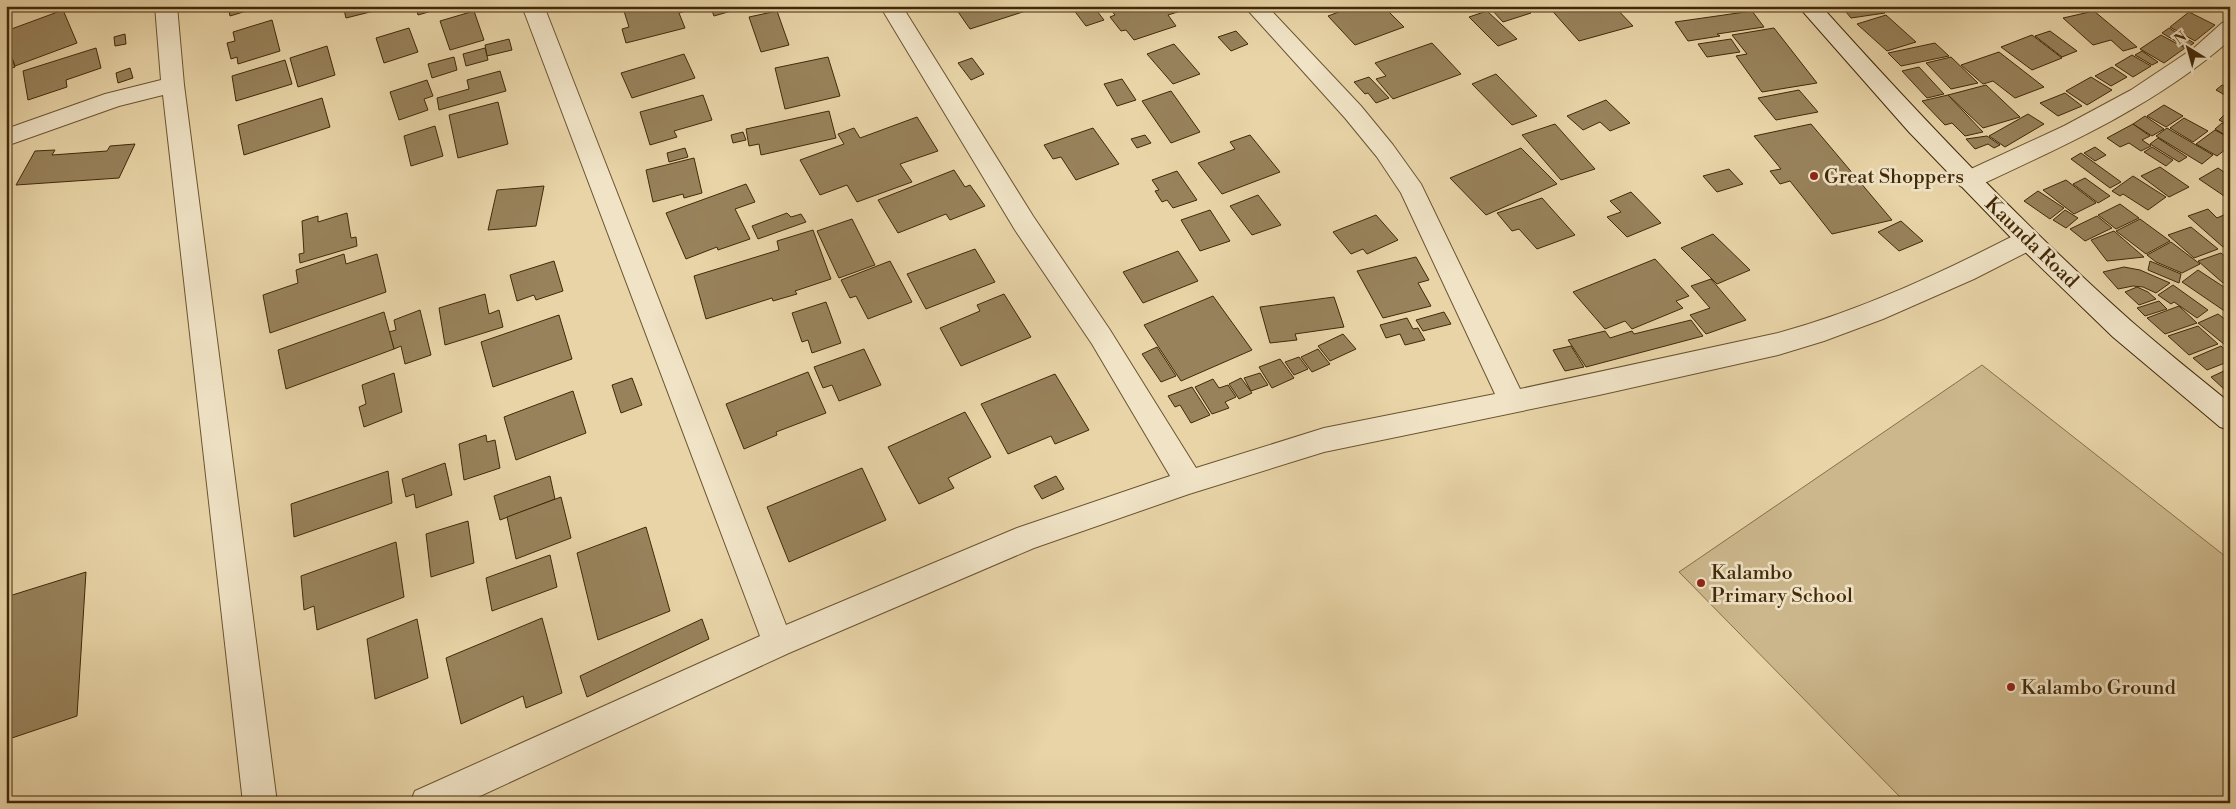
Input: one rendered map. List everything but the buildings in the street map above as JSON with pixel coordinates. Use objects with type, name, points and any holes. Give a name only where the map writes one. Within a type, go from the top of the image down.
[{"type":"street","points":[[166,6],[173,85],[260,803]]},
{"type":"street","points":[[533,6],[778,643]]},
{"type":"street","points":[[891,6],[1024,223],[1101,337],[1189,482]]},
{"type":"street","points":[[1255,6],[1353,112],[1385,151],[1412,190],[1512,401]]},
{"type":"street","name":"Kaunda Road","points":[[1809,6],[1886,93],[2028,240],[2110,317],[2230,419]]},
{"type":"street","points":[[1969,180],[2112,113],[2207,50],[2230,28]]},
{"type":"street","points":[[6,138],[113,100],[173,85]]},
{"type":"street","points":[[428,803],[778,643],[1027,537],[1189,482],[1324,440],[1599,384],[1778,344],[1824,331],[1874,312],[1965,272],[2028,240]]},
{"type":"shaded area","name":"Kalambo Ground","points":[[1982,365],[2230,560],[2230,803],[1906,803],[1679,572]]},
{"type":"place","name":"Great Shoppers","points":[[1814,176]]},
{"type":"place","name":"Kalambo Primary School","points":[[1701,583]]},
{"type":"place","name":"Kalambo Ground","points":[[2011,687]]}]
